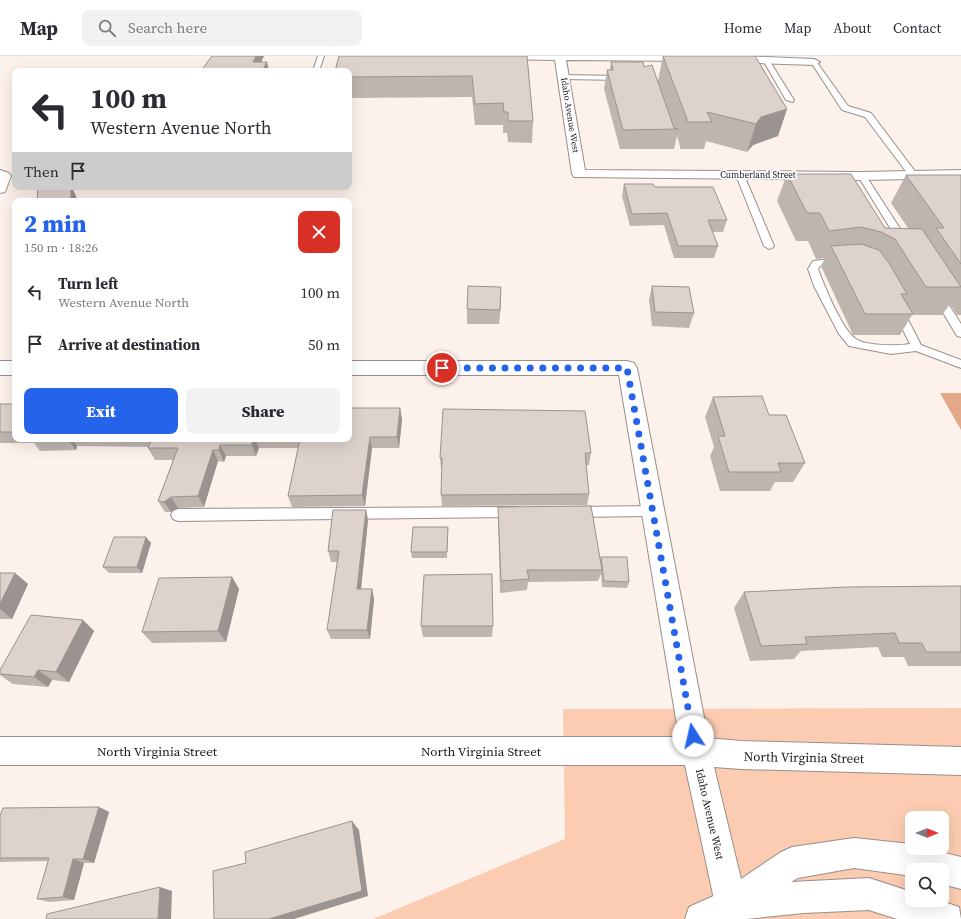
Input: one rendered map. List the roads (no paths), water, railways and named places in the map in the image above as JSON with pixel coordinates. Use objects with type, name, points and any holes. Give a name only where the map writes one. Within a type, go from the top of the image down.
[{"type":"street","points":[[488,56],[560,56],[814,62]]},
{"type":"street","name":"Idaho Avenue West","points":[[560,56],[579,174]]},
{"type":"street","name":"Cumberland Street","points":[[579,174],[914,176],[961,174]]},
{"type":"street","points":[[0,368],[12,368]]},
{"type":"street","name":"Idaho Avenue West","points":[[352,368],[627,368],[696,751],[732,904]]},
{"type":"street","name":"North Virginia Street","points":[[0,751],[696,751],[741,756],[961,761]]},
{"type":"street","points":[[701,919],[732,904],[792,863],[854,853],[912,860],[961,873]]},
{"type":"street","points":[[732,904],[804,896],[869,894],[947,919]]},
{"type":"lane","points":[[317,68],[321,56]]},
{"type":"lane","points":[[766,60],[790,100]]},
{"type":"lane","points":[[814,62],[845,108],[868,115],[914,176]]},
{"type":"lane","points":[[563,77],[630,78]]},
{"type":"lane","points":[[740,175],[769,246]]},
{"type":"lane","points":[[862,176],[912,254]]},
{"type":"lane","points":[[853,261],[821,262],[816,263],[813,269],[819,286],[844,334],[853,343],[891,350],[917,347],[961,364]]},
{"type":"lane","points":[[932,287],[961,333]]},
{"type":"lane","points":[[895,304],[917,347]]},
{"type":"lane","points":[[565,512],[652,511]]},
{"type":"lane","points":[[178,515],[525,512]]}]
